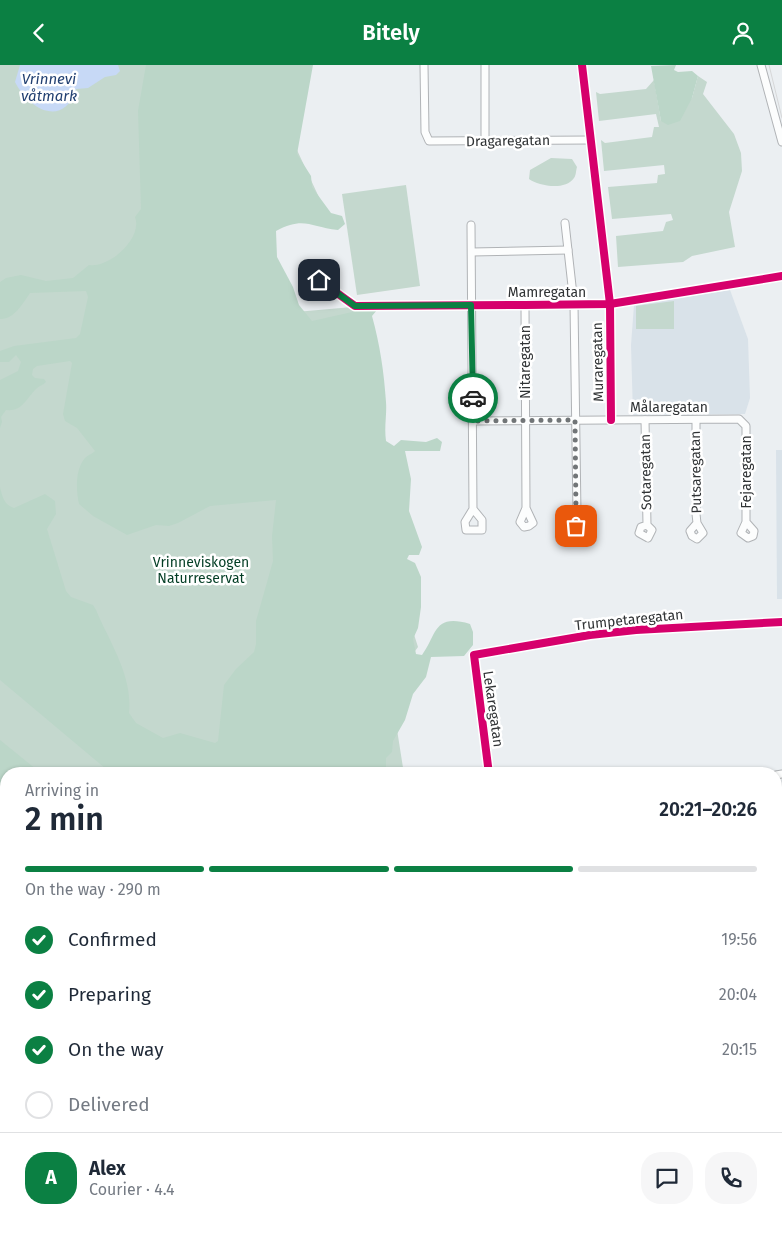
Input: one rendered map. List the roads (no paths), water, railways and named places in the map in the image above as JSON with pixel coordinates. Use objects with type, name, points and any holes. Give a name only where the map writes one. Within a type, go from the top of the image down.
[{"type":"street","name":"Dragaregatan","points":[[424,65],[426,138],[433,142],[591,140]]},
{"type":"street","points":[[485,65],[485,141]]},
{"type":"street","points":[[761,65],[782,142]]},
{"type":"street","points":[[565,223],[574,305],[576,514]]},
{"type":"street","points":[[472,225],[473,509]]},
{"type":"street","points":[[472,252],[568,250]]},
{"type":"street","name":"Mamregatan","points":[[319,280],[355,306],[574,305],[610,304],[782,276]]},
{"type":"street","name":"Muraregatan","points":[[610,304],[611,419]]},
{"type":"street","name":"Nitaregatan","points":[[525,305],[526,508]]},
{"type":"street","name":"Målaregatan","points":[[474,421],[739,419],[744,422]]},
{"type":"street","name":"Sotaregatan","points":[[645,420],[647,525]]},
{"type":"street","name":"Putsaregatan","points":[[696,420],[697,523]]},
{"type":"street","name":"Fejaregatan","points":[[744,422],[746,426],[746,522]]},
{"type":"street","name":"Trumpetaregatan","points":[[480,653],[632,631],[782,622]]},
{"type":"street","name":"Lekaregatan","points":[[480,653],[474,655],[474,664],[488,767]]},
{"type":"water","name":"Vrinnevi våtmark","points":[[20,65],[118,65],[120,71],[116,75],[105,77],[88,88],[76,89],[71,101],[63,108],[55,111],[46,111],[37,107],[29,100],[15,82]]},
{"type":"tram line","points":[[769,65],[782,118]]},
{"type":"park label","name":"Vrinneviskogen Naturreservat","points":[[201,570]]}]
